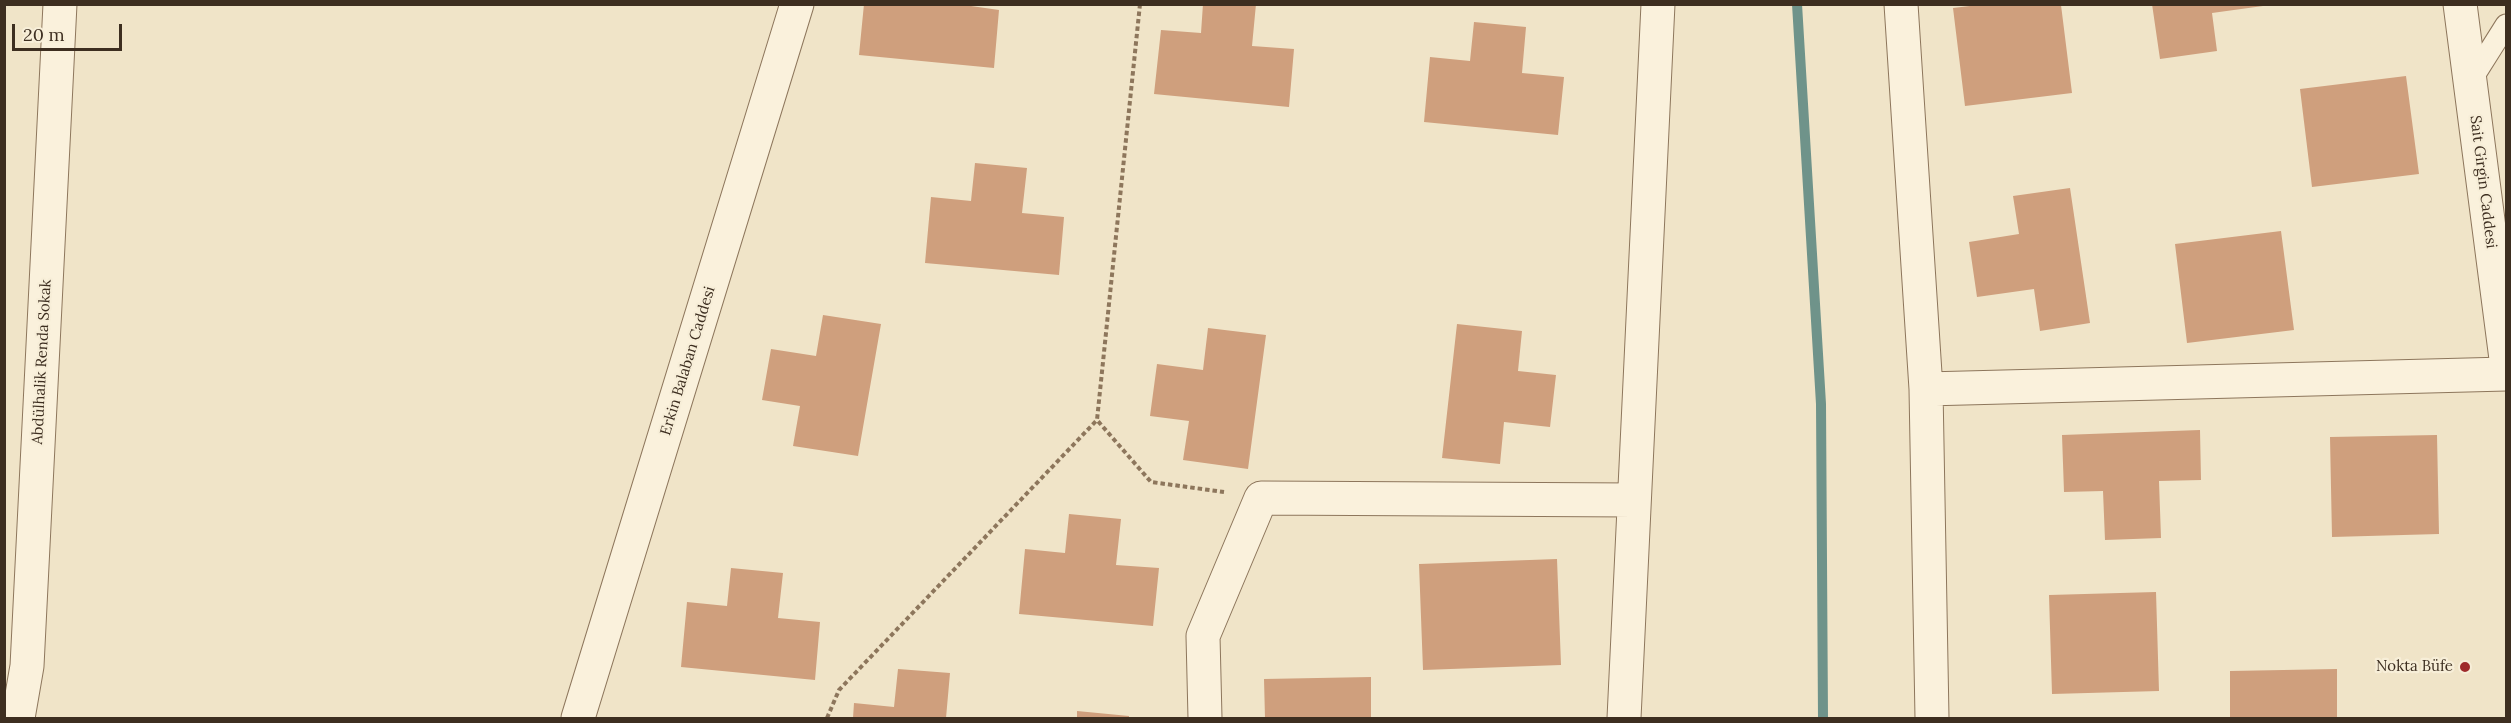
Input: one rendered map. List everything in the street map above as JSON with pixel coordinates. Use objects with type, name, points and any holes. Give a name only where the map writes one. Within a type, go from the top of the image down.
[{"type":"street","name":"Abdülhalik Renda Sokak","points":[[14,710],[27,666],[60,4]]},
{"type":"street","name":"Erkin Balaban Caddesi","points":[[578,718],[797,4]]},
{"type":"street","points":[[1624,718],[1658,4]]},
{"type":"street","points":[[1901,4],[1926,389],[1932,718]]},
{"type":"street","name":"Sait Girgin Caddesi","points":[[2460,4],[2506,359]]},
{"type":"street","points":[[1926,389],[2506,374]]},
{"type":"street","points":[[1205,718],[1203,636],[1261,498],[1634,500]]},
{"type":"lane","points":[[2470,82],[2506,25]]},
{"type":"path","points":[[827,718],[839,690],[1096,420],[1140,4]]},
{"type":"path","points":[[1096,420],[1151,482],[1261,498]]},
{"type":"building","points":[[864,4],[957,4],[999,10],[994,68],[859,55]]},
{"type":"building","points":[[1203,4],[1256,4],[1252,46],[1294,49],[1289,107],[1154,94],[1161,30],[1201,33]]},
{"type":"building","points":[[2152,4],[2263,4],[2263,6],[2212,13],[2217,51],[2160,59]]},
{"type":"building","points":[[1978,5],[2061,5],[2072,93],[1965,106],[1953,8]]},
{"type":"building","points":[[1474,22],[1526,27],[1522,73],[1564,77],[1558,135],[1424,122],[1430,57],[1470,61]]},
{"type":"building","points":[[2406,76],[2419,174],[2312,187],[2300,89]]},
{"type":"building","points":[[975,163],[1027,168],[1022,213],[1064,217],[1059,275],[925,263],[931,197],[971,201]]},
{"type":"building","points":[[2070,188],[2090,323],[2040,331],[2034,289],[1977,297],[1969,242],[2019,234],[2013,196]]},
{"type":"building","points":[[2281,231],[2294,330],[2187,343],[2175,244]]},
{"type":"building","points":[[823,315],[881,324],[858,456],[793,446],[800,406],[762,400],[771,349],[816,356]]},
{"type":"building","points":[[1457,324],[1522,331],[1518,371],[1556,375],[1550,427],[1504,422],[1500,464],[1442,458]]},
{"type":"building","points":[[1208,328],[1266,335],[1248,469],[1183,460],[1189,421],[1150,416],[1157,364],[1203,370]]},
{"type":"building","points":[[2200,430],[2201,480],[2159,481],[2161,538],[2105,540],[2103,491],[2064,492],[2062,435]]},
{"type":"building","points":[[2437,435],[2439,534],[2332,537],[2330,437]]},
{"type":"building","points":[[1069,514],[1121,519],[1116,565],[1159,568],[1153,626],[1019,614],[1025,549],[1065,553]]},
{"type":"building","points":[[1557,559],[1561,665],[1423,670],[1419,564]]},
{"type":"building","points":[[731,568],[783,573],[778,618],[820,622],[815,680],[681,667],[687,602],[727,606]]},
{"type":"building","points":[[2156,592],[2159,691],[2052,694],[2049,595]]},
{"type":"building","points":[[898,669],[950,673],[946,718],[853,718],[854,703],[894,707]]},
{"type":"building","points":[[2337,669],[2337,718],[2230,718],[2230,671]]},
{"type":"building","points":[[1371,677],[1371,718],[1265,718],[1264,679]]},
{"type":"building","points":[[1077,711],[1129,716],[1129,718],[1077,718]]},
{"type":"waterway","points":[[1797,4],[1821,404],[1823,718]]},
{"type":"place","name":"Nokta Büfe","points":[[2465,667]]}]
